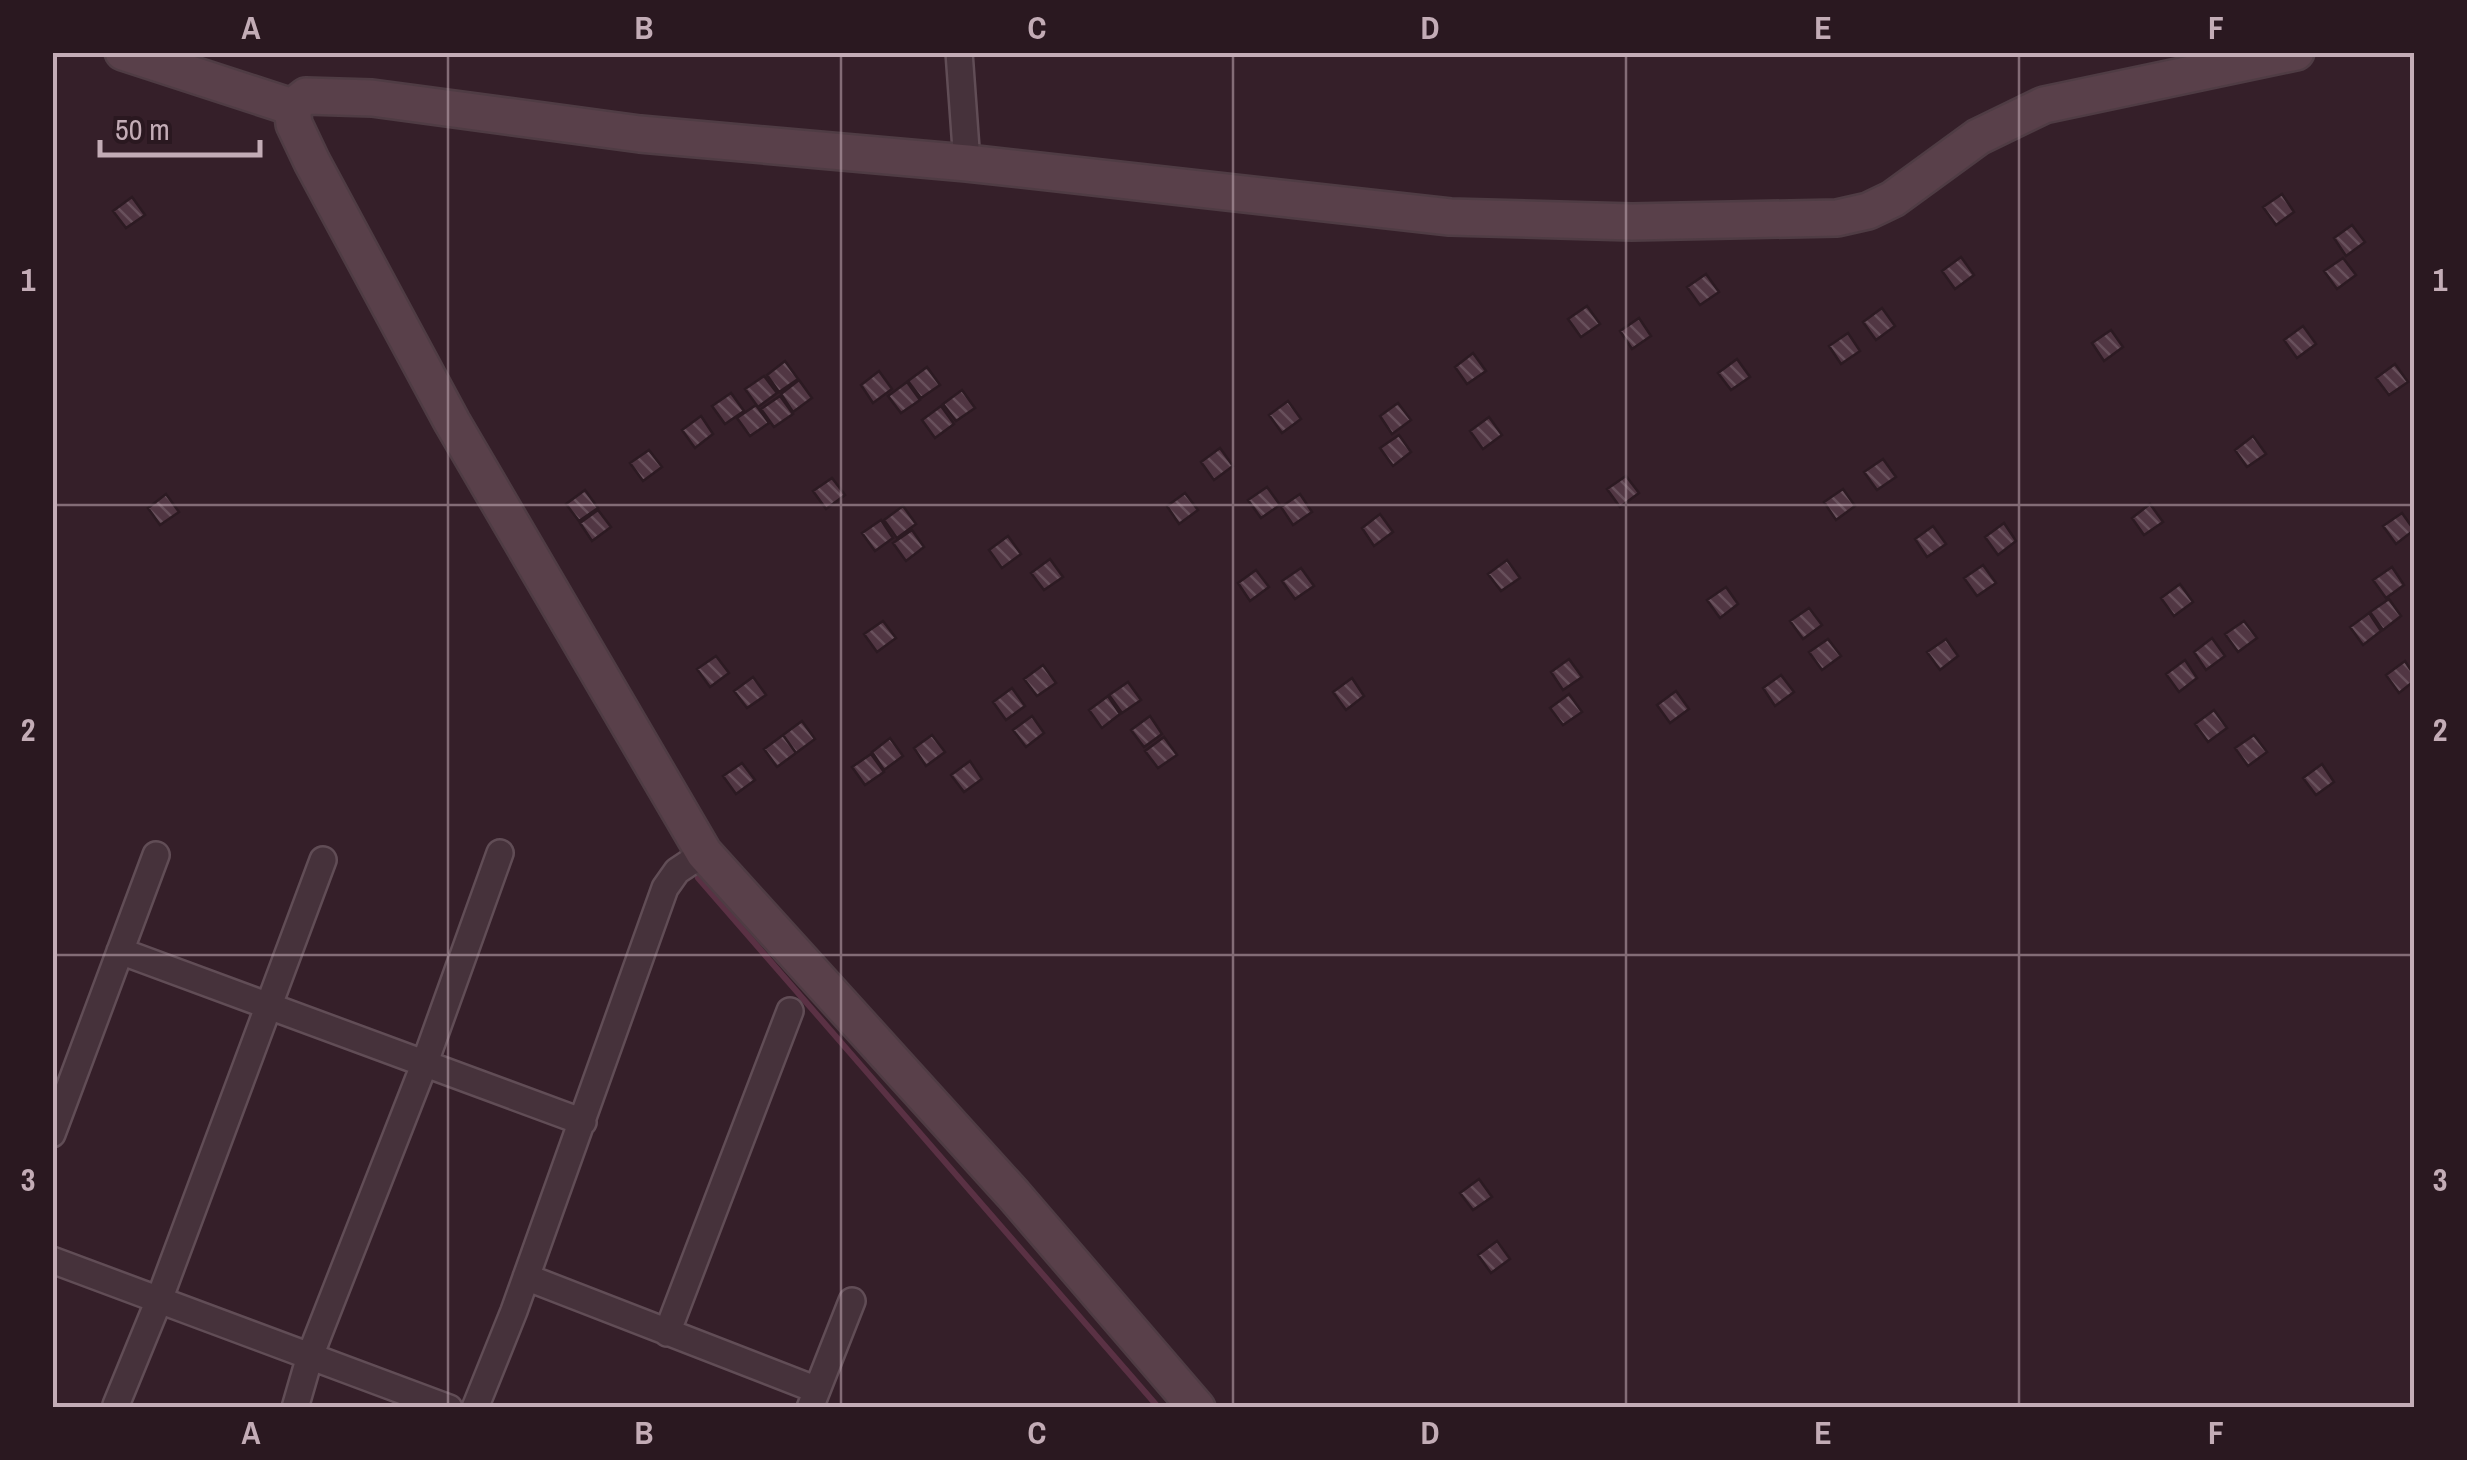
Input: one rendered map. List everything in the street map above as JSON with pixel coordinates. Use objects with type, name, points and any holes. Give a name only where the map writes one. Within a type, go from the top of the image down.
[{"type":"main road","points":[[123,52],[292,107]]},
{"type":"main road","points":[[292,107],[306,96],[372,98],[640,134],[967,163],[1466,218],[1612,222],[1837,218],[1868,211],[1892,199],[1978,138],[2044,105],[2289,53]]},
{"type":"main road","points":[[292,107],[294,124],[312,162],[452,422],[668,797],[692,861],[1013,1194],[1197,1408]]},
{"type":"street","points":[[959,52],[967,163]]},
{"type":"street","points":[[295,1408],[310,1356],[424,1065],[500,853]]},
{"type":"street","points":[[52,1134],[57,1107],[156,855]]},
{"type":"street","points":[[116,1405],[323,860]]},
{"type":"street","points":[[475,1408],[583,1122],[665,888],[692,861]]},
{"type":"street","points":[[120,951],[583,1122]]},
{"type":"street","points":[[667,1333],[790,1012]]},
{"type":"street","points":[[52,1260],[449,1408]]},
{"type":"street","points":[[526,1277],[667,1333],[813,1399],[852,1300]]},
{"type":"building","points":[[2282,194],[2294,212],[2276,225],[2263,207]]},
{"type":"building","points":[[132,197],[145,215],[126,228],[113,211]]},
{"type":"building","points":[[2352,225],[2365,242],[2346,256],[2334,238]]},
{"type":"building","points":[[1961,257],[1974,275],[1955,289],[1942,271]]},
{"type":"building","points":[[2343,258],[2356,275],[2337,289],[2324,271]]},
{"type":"building","points":[[1706,274],[1719,292],[1700,305],[1687,287]]},
{"type":"building","points":[[1587,306],[1600,324],[1581,337],[1568,319]]},
{"type":"building","points":[[1882,308],[1895,326],[1876,340],[1863,322]]},
{"type":"building","points":[[1639,318],[1651,336],[1632,349],[1620,331]]},
{"type":"building","points":[[2303,326],[2316,344],[2297,358],[2284,340]]},
{"type":"building","points":[[2111,330],[2123,347],[2104,361],[2092,343]]},
{"type":"building","points":[[1848,333],[1860,351],[1841,364],[1829,346]]},
{"type":"building","points":[[1473,353],[1486,371],[1467,384],[1455,367]]},
{"type":"building","points":[[1737,359],[1750,377],[1731,390],[1718,373]]},
{"type":"building","points":[[785,361],[798,379],[779,392],[767,375]]},
{"type":"building","points":[[2395,364],[2408,382],[2389,395],[2376,378]]},
{"type":"building","points":[[927,367],[940,385],[921,398],[908,381]]},
{"type":"building","points":[[879,371],[892,389],[873,403],[861,385]]},
{"type":"building","points":[[764,376],[777,393],[758,407],[745,389]]},
{"type":"building","points":[[799,380],[812,398],[793,412],[781,394]]},
{"type":"building","points":[[907,382],[920,400],[901,413],[888,396]]},
{"type":"building","points":[[962,390],[975,408],[956,421],[943,404]]},
{"type":"building","points":[[731,393],[744,411],[725,424],[712,406]]},
{"type":"building","points":[[780,396],[793,414],[774,427],[761,409]]},
{"type":"building","points":[[1288,401],[1301,419],[1282,433],[1269,415]]},
{"type":"building","points":[[1398,403],[1411,420],[1392,434],[1380,416]]},
{"type":"building","points":[[756,405],[769,423],[750,436],[737,418]]},
{"type":"building","points":[[941,406],[954,424],[935,438],[922,420]]},
{"type":"building","points":[[701,416],[713,434],[695,448],[682,430]]},
{"type":"building","points":[[1489,417],[1502,435],[1483,449],[1470,431]]},
{"type":"building","points":[[1399,435],[1411,452],[1393,466],[1380,448]]},
{"type":"building","points":[[2253,436],[2266,454],[2247,467],[2235,450]]},
{"type":"building","points":[[1220,448],[1233,466],[1214,480],[1201,462]]},
{"type":"building","points":[[649,450],[662,467],[643,481],[630,463]]},
{"type":"building","points":[[1883,459],[1896,477],[1877,490],[1864,472]]},
{"type":"building","points":[[1626,476],[1639,493],[1620,507],[1607,489]]},
{"type":"building","points":[[832,478],[845,495],[826,509],[813,491]]},
{"type":"building","points":[[1267,487],[1280,505],[1261,518],[1248,500]]},
{"type":"building","points":[[1843,489],[1855,506],[1836,520],[1824,502]]},
{"type":"building","points":[[585,490],[598,508],[579,521],[566,504]]},
{"type":"building","points":[[1185,493],[1198,510],[1179,524],[1167,506]]},
{"type":"building","points":[[166,494],[179,512],[160,525],[148,508]]},
{"type":"building","points":[[1300,494],[1312,512],[1293,525],[1281,507]]},
{"type":"building","points":[[2150,504],[2163,522],[2144,535],[2132,518]]},
{"type":"building","points":[[903,506],[916,524],[897,538],[884,520]]},
{"type":"building","points":[[598,510],[611,527],[592,541],[580,523]]},
{"type":"building","points":[[2402,513],[2414,530],[2396,544],[2383,526]]},
{"type":"building","points":[[1380,514],[1393,532],[1374,546],[1362,528]]},
{"type":"building","points":[[881,520],[893,538],[875,551],[862,533]]},
{"type":"building","points":[[2004,523],[2016,541],[1998,555],[1985,537]]},
{"type":"building","points":[[1933,526],[1946,544],[1927,557],[1915,539]]},
{"type":"building","points":[[912,530],[924,547],[906,561],[893,543]]},
{"type":"building","points":[[1008,536],[1021,554],[1002,568],[989,550]]},
{"type":"building","points":[[1050,559],[1063,577],[1044,590],[1031,573]]},
{"type":"building","points":[[1507,560],[1520,578],[1501,591],[1488,574]]},
{"type":"building","points":[[1983,565],[1996,583],[1977,596],[1964,578]]},
{"type":"building","points":[[2392,567],[2404,585],[2386,598],[2373,580]]},
{"type":"building","points":[[1301,568],[1314,586],[1295,599],[1282,581]]},
{"type":"building","points":[[1256,570],[1269,587],[1250,601],[1238,583]]},
{"type":"building","points":[[2180,584],[2193,602],[2174,616],[2161,598]]},
{"type":"building","points":[[1726,587],[1738,604],[1720,618],[1707,600]]},
{"type":"building","points":[[2389,599],[2401,616],[2383,630],[2370,612]]},
{"type":"building","points":[[1809,608],[1822,625],[1803,639],[1790,621]]},
{"type":"building","points":[[2369,613],[2381,631],[2363,645],[2350,627]]},
{"type":"building","points":[[883,621],[896,638],[877,652],[864,634]]},
{"type":"building","points":[[2244,621],[2257,638],[2238,652],[2225,634]]},
{"type":"building","points":[[2212,638],[2225,656],[2206,670],[2194,652]]},
{"type":"building","points":[[1828,639],[1841,656],[1822,670],[1809,652]]},
{"type":"building","points":[[1946,639],[1958,656],[1940,670],[1927,652]]},
{"type":"building","points":[[716,656],[729,673],[710,687],[697,669]]},
{"type":"building","points":[[1569,659],[1582,677],[1563,690],[1551,672]]},
{"type":"building","points":[[2185,660],[2197,678],[2179,692],[2166,674]]},
{"type":"building","points":[[2405,661],[2414,681],[2399,693],[2386,675]]},
{"type":"building","points":[[1043,665],[1056,683],[1037,696],[1024,679]]},
{"type":"building","points":[[1781,675],[1794,692],[1775,706],[1763,688]]},
{"type":"building","points":[[753,677],[766,695],[747,708],[734,691]]},
{"type":"building","points":[[1352,678],[1364,696],[1346,710],[1333,692]]},
{"type":"building","points":[[1128,682],[1141,700],[1122,713],[1109,695]]},
{"type":"building","points":[[1012,688],[1025,706],[1006,720],[993,702]]},
{"type":"building","points":[[1676,691],[1689,709],[1670,723],[1657,705]]},
{"type":"building","points":[[1569,694],[1582,712],[1563,725],[1550,708]]},
{"type":"building","points":[[1108,696],[1120,714],[1102,728],[1089,710]]},
{"type":"building","points":[[2214,710],[2227,728],[2208,742],[2195,724]]},
{"type":"building","points":[[1032,716],[1044,733],[1026,747],[1013,730]]},
{"type":"building","points":[[1150,716],[1162,734],[1144,747],[1131,730]]},
{"type":"building","points":[[802,721],[815,739],[796,753],[783,735]]},
{"type":"building","points":[[783,735],[796,753],[777,767],[764,749]]},
{"type":"building","points":[[932,735],[945,752],[926,766],[914,748]]},
{"type":"building","points":[[2254,735],[2267,752],[2248,766],[2235,748]]},
{"type":"building","points":[[1164,737],[1177,755],[1158,768],[1145,751]]},
{"type":"building","points":[[890,738],[903,756],[884,770],[872,752]]},
{"type":"building","points":[[871,754],[884,772],[865,785],[852,767]]},
{"type":"building","points":[[970,761],[982,779],[964,792],[951,775]]},
{"type":"building","points":[[742,763],[755,780],[736,794],[723,776]]},
{"type":"building","points":[[2322,764],[2334,782],[2316,795],[2303,778]]},
{"type":"building","points":[[1479,1179],[1492,1197],[1473,1210],[1460,1193]]},
{"type":"building","points":[[1497,1241],[1510,1259],[1491,1273],[1478,1255]]},
{"type":"waterway","points":[[698,878],[1159,1408]]}]
